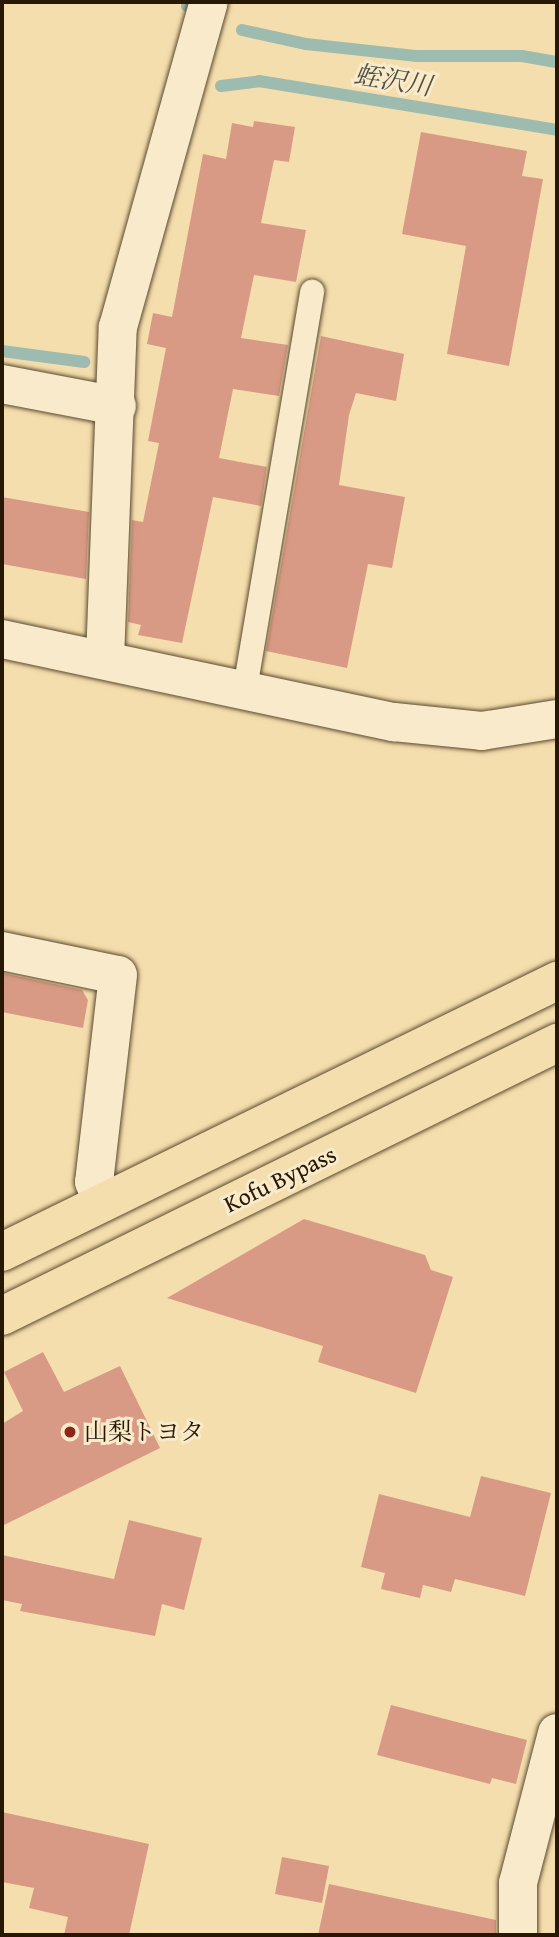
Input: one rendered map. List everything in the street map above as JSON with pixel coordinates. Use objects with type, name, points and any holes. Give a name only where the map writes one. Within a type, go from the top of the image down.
[{"type":"highway","points":[[2,1252],[557,981]]},
{"type":"highway","name":"Kofu Bypass","points":[[2,1316],[557,1043]]},
{"type":"street","points":[[105,659],[117,407],[118,327],[209,2]]},
{"type":"street","points":[[2,384],[117,407]]},
{"type":"street","points":[[2,639],[394,722],[482,731],[557,719]]},
{"type":"street","points":[[2,950],[118,975],[94,1182],[103,1202]]},
{"type":"street","points":[[518,1935],[518,1883],[557,1733]]},
{"type":"lane","points":[[245,689],[312,292]]},
{"type":"building","points":[[254,121],[295,127],[289,162],[274,160],[261,223],[306,230],[296,282],[254,275],[241,338],[288,345],[279,396],[233,389],[219,458],[267,467],[261,506],[213,497],[182,643],[138,635],[141,625],[128,622],[132,520],[143,522],[159,443],[148,441],[166,348],[147,344],[153,313],[172,317],[203,154],[226,159],[232,123],[253,127]]},
{"type":"building","points":[[421,132],[527,151],[522,176],[543,179],[509,366],[447,354],[466,246],[402,234]]},
{"type":"building","points":[[321,336],[404,354],[396,401],[356,393],[349,415],[339,485],[405,497],[392,568],[368,564],[347,668],[266,651]]},
{"type":"building","points":[[2,497],[89,512],[86,579],[2,564]]},
{"type":"building","points":[[2,973],[82,990],[88,1000],[83,1028],[2,1012]]},
{"type":"building","points":[[304,1219],[425,1255],[431,1270],[453,1277],[416,1393],[318,1362],[323,1346],[167,1298]]},
{"type":"building","points":[[43,1352],[64,1392],[120,1366],[160,1448],[2,1526],[2,1424],[23,1411],[4,1372]]},
{"type":"building","points":[[481,1476],[551,1493],[525,1596],[455,1579],[451,1592],[423,1585],[420,1598],[381,1589],[385,1573],[361,1567],[379,1494],[470,1517]]},
{"type":"building","points":[[129,1520],[202,1538],[184,1610],[162,1604],[155,1636],[20,1611],[22,1604],[2,1600],[2,1555],[114,1579]]},
{"type":"building","points":[[391,1705],[527,1740],[516,1784],[492,1778],[490,1784],[377,1755]]},
{"type":"building","points":[[2,1812],[149,1844],[129,1935],[64,1935],[68,1917],[29,1908],[34,1888],[2,1882]]},
{"type":"building","points":[[282,1857],[329,1866],[322,1903],[275,1894]]},
{"type":"building","points":[[329,1884],[496,1920],[496,1935],[318,1935]]},
{"type":"waterway","points":[[187,6],[188,2]]},
{"type":"waterway","points":[[242,30],[306,44],[417,56],[522,56],[557,62]]},
{"type":"waterway","name":"蛭沢川","points":[[221,86],[259,81],[557,130]]},
{"type":"waterway","name":"蛭沢川","points":[[2,351],[84,362]]},
{"type":"place","name":"山梨トヨタ","points":[[70,1432]]}]
